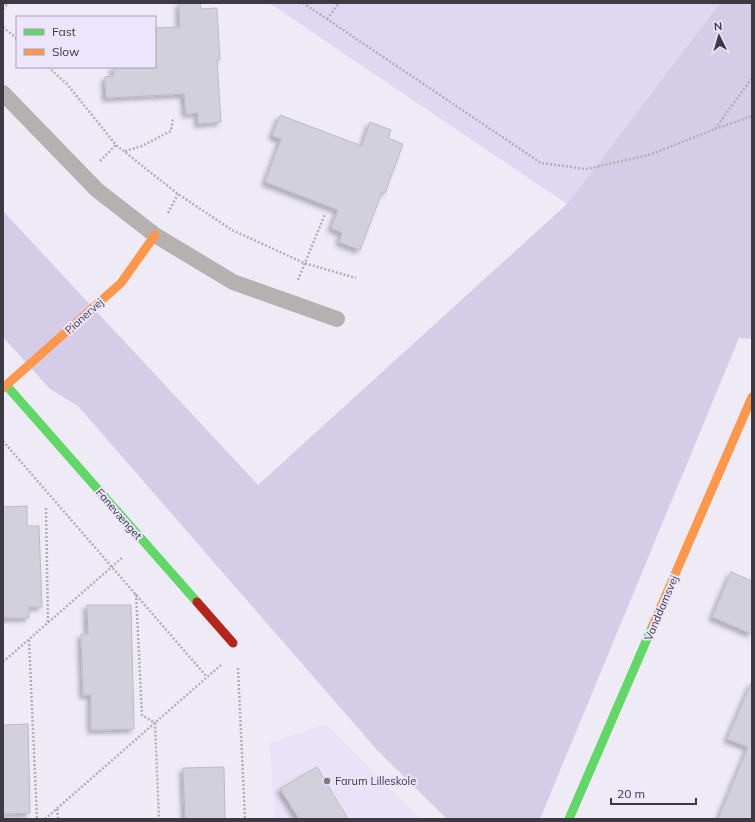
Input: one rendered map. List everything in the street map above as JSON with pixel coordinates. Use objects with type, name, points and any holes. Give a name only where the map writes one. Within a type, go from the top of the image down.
[{"type":"street","name":"Pionervej","points":[[5,386],[121,283],[155,235]]},
{"type":"street","name":"Fanevænget","points":[[5,386],[235,646]]},
{"type":"street","name":"Vanddamsvej","points":[[569,819],[752,397]]},
{"type":"lane","points":[[3,93],[97,190],[155,235],[233,282],[336,319]]},
{"type":"path","points":[[3,10],[8,3]]},
{"type":"path","points":[[303,3],[542,162],[586,169],[649,154],[752,116]]},
{"type":"path","points":[[327,19],[339,3]]},
{"type":"path","points":[[3,27],[16,38]]},
{"type":"path","points":[[49,68],[66,84],[116,145],[178,194],[232,230],[304,263],[356,278]]},
{"type":"path","points":[[715,129],[752,78]]},
{"type":"path","points":[[124,152],[142,146],[171,131],[172,118]]},
{"type":"path","points":[[290,302],[304,263],[325,214]]},
{"type":"path","points":[[3,441],[207,677]]},
{"type":"path","points":[[46,508],[48,623]]},
{"type":"path","points":[[3,662],[112,567],[141,539]]},
{"type":"path","points":[[136,594],[142,715],[155,723]]},
{"type":"path","points":[[29,640],[37,819]]},
{"type":"path","points":[[45,819],[207,677],[235,646]]},
{"type":"path","points":[[235,646],[245,819]]},
{"type":"path","points":[[155,723],[159,819]]},
{"type":"path","points":[[57,809],[58,819]]},
{"type":"shaded area","points":[[269,3],[720,3],[567,204]]},
{"type":"shaded area","points":[[720,3],[752,3],[752,339],[739,338],[540,819],[447,819],[378,751],[78,406],[50,389],[3,337],[3,211],[258,485],[567,204]]},
{"type":"shaded area","name":"Farum Lilleskole","points":[[326,724],[420,819],[275,819],[269,743]]},
{"type":"building","points":[[179,3],[200,3],[201,9],[217,8],[220,60],[217,60],[221,122],[198,124],[198,113],[186,114],[184,94],[106,98],[105,77],[114,76],[113,68],[156,68],[156,28],[180,27]]},
{"type":"building","points":[[280,115],[362,146],[370,122],[391,130],[388,138],[403,144],[385,193],[382,192],[360,250],[339,242],[342,233],[331,228],[338,210],[265,182],[281,139],[272,136]]},
{"type":"building","points":[[27,506],[27,526],[39,526],[42,607],[29,607],[29,618],[3,618],[3,507]]},
{"type":"building","points":[[731,572],[752,581],[752,634],[712,617]]},
{"type":"building","points":[[87,605],[131,605],[134,729],[91,730],[91,695],[83,695],[81,634],[88,634]]},
{"type":"building","points":[[752,681],[752,819],[718,819],[748,747],[727,739]]},
{"type":"building","points":[[28,724],[30,813],[3,814],[3,725]]},
{"type":"building","points":[[224,767],[225,819],[185,819],[183,768]]},
{"type":"building","points":[[317,767],[348,819],[299,819],[280,789]]},
{"type":"traffic: fast","points":[[6,385],[197,602]]},
{"type":"traffic: fast","points":[[569,819],[653,625]]},
{"type":"traffic: slow","points":[[3,388],[121,283],[155,235]]},
{"type":"traffic: slow","points":[[653,625],[752,397]]},
{"type":"traffic: jam","points":[[197,602],[233,643]]},
{"type":"place","name":"Farum Lilleskole","points":[[327,781]]}]
